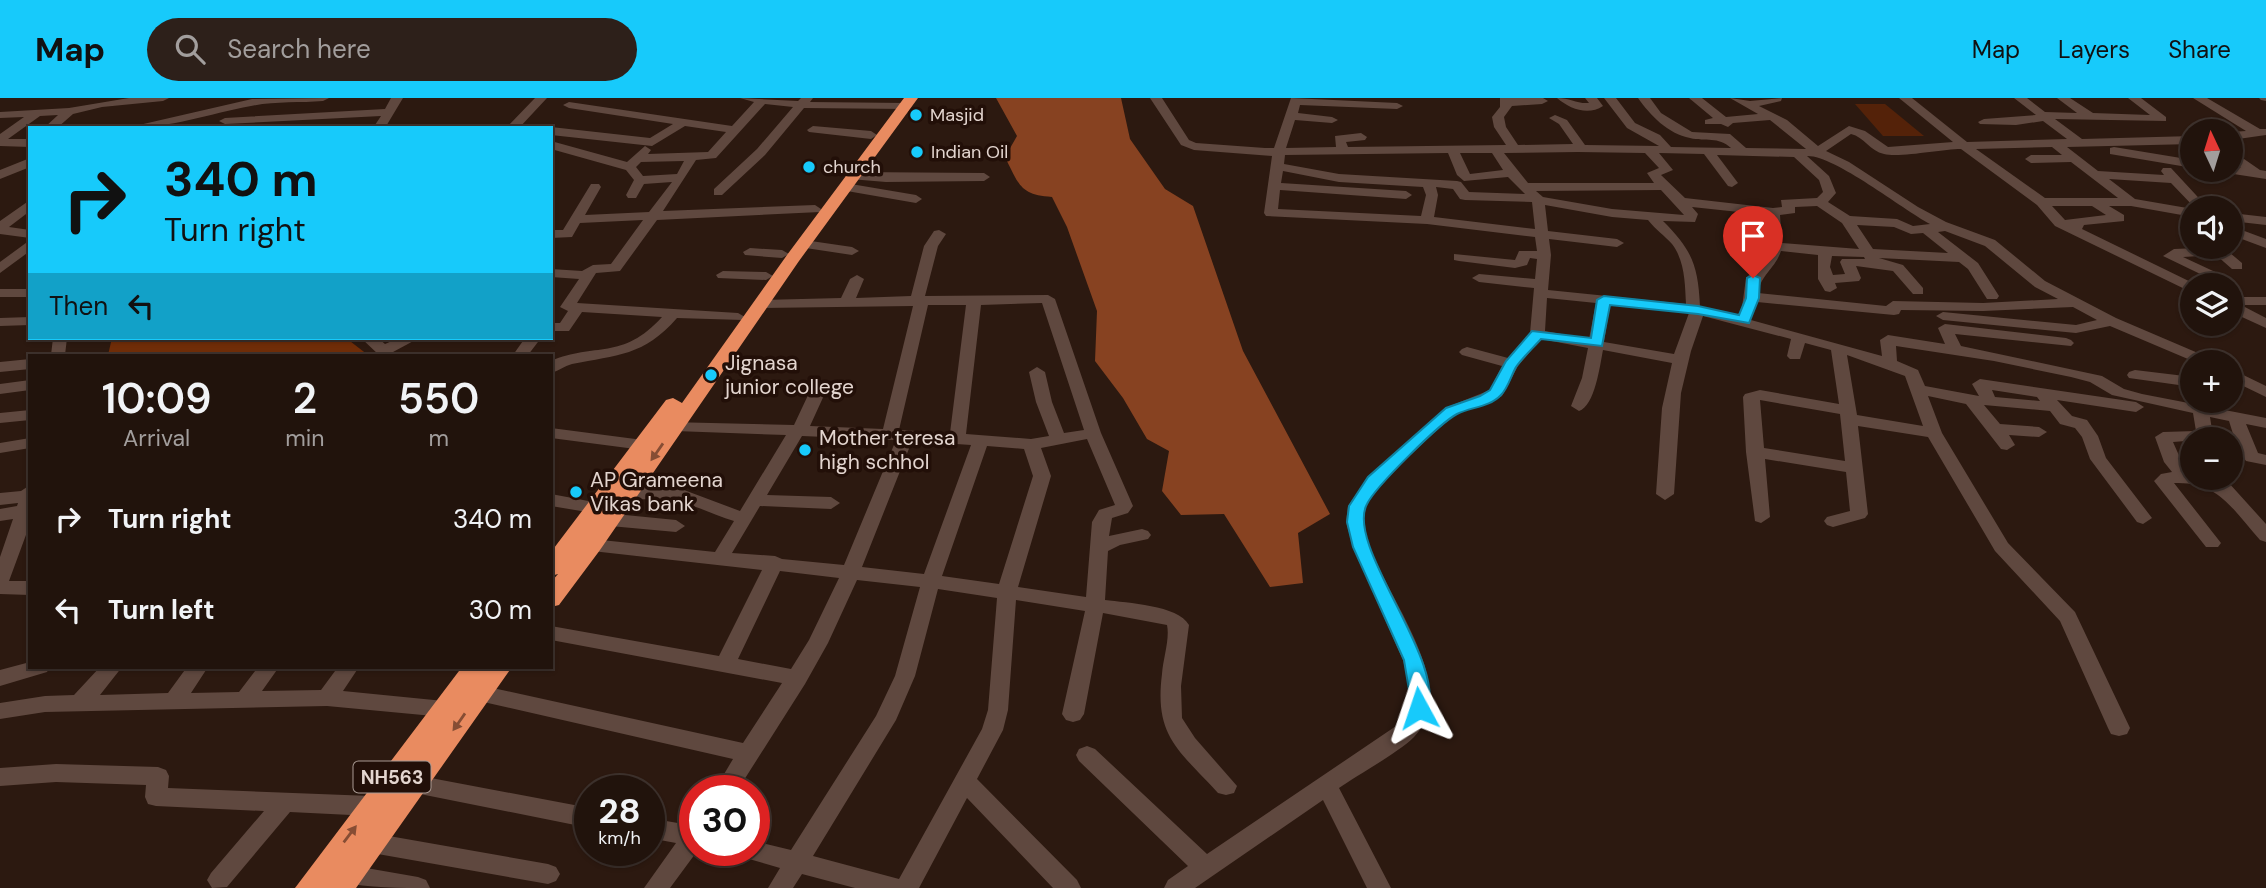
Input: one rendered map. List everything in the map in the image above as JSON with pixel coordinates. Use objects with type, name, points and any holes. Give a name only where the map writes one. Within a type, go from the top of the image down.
[{"type":"highway","points":[[553,566],[629,491],[675,426],[738,317],[766,276],[871,135],[902,102]]},
{"type":"highway","points":[[553,596],[592,545],[643,445],[762,304],[850,182],[902,102]]},
{"type":"highway","name":"NH563","points":[[309,888],[474,669]]},
{"type":"highway","name":"NH563","points":[[344,882],[498,669]]},
{"type":"street","points":[[0,115],[69,111],[104,101],[163,98]]},
{"type":"street","points":[[287,126],[311,98]]},
{"type":"street","points":[[162,125],[252,102],[323,98]]},
{"type":"street","points":[[380,126],[397,98]]},
{"type":"street","points":[[514,126],[541,98]]},
{"type":"street","points":[[746,98],[902,102]]},
{"type":"street","points":[[1156,98],[1185,142],[1194,146],[1279,152],[1581,148],[1797,153],[1826,146],[1849,130],[1861,133],[1877,147],[1887,151],[1925,147],[2180,140]]},
{"type":"street","points":[[1563,98],[1577,107],[1597,106],[1591,98]]},
{"type":"street","points":[[1610,98],[1625,120],[1635,128],[1655,135],[1667,149]]},
{"type":"street","points":[[1644,98],[1657,115],[1678,129],[1690,135],[1726,137],[1747,152],[1764,170]]},
{"type":"street","points":[[1695,98],[1729,124]]},
{"type":"street","points":[[1736,98],[1826,146],[1845,165],[1913,210],[1945,226],[1990,243],[2028,277],[2073,303],[2180,350]]},
{"type":"street","points":[[1905,98],[2042,202],[2060,223],[2180,283]]},
{"type":"street","points":[[2020,98],[2088,144],[2180,162]]},
{"type":"street","points":[[2063,98],[2092,118]]},
{"type":"street","points":[[2134,98],[2180,131]]},
{"type":"street","points":[[2199,98],[2262,132]]},
{"type":"street","points":[[1749,104],[1777,99]]},
{"type":"street","points":[[558,150],[634,163],[712,155],[762,100]]},
{"type":"street","points":[[1397,106],[1297,100],[1279,152],[1271,214],[1427,220],[1617,243]]},
{"type":"street","points":[[1514,148],[1500,127],[1498,117],[1506,108],[1506,100],[1542,101]]},
{"type":"street","points":[[718,192],[761,152],[805,101]]},
{"type":"street","points":[[569,105],[734,130]]},
{"type":"street","points":[[52,126],[69,111]]},
{"type":"street","points":[[162,125],[170,111]]},
{"type":"street","points":[[225,121],[390,111]]},
{"type":"street","points":[[0,141],[37,113]]},
{"type":"street","points":[[1972,114],[2010,145]]},
{"type":"street","points":[[1291,116],[1332,120]]},
{"type":"street","points":[[1984,122],[2016,122],[2043,116],[2162,119]]},
{"type":"street","points":[[1555,118],[1563,122],[1581,148]]},
{"type":"street","points":[[1709,122],[1729,124],[1777,119],[1826,146]]},
{"type":"street","points":[[634,163],[652,142],[681,124]]},
{"type":"street","points":[[813,130],[871,135]]},
{"type":"street","points":[[553,131],[652,142]]},
{"type":"street","points":[[2244,134],[2262,132]]},
{"type":"street","points":[[1330,216],[1330,192],[1339,178],[1339,139],[1361,137]]},
{"type":"street","points":[[0,141],[28,143]]},
{"type":"street","points":[[2056,144],[2130,202]]},
{"type":"street","points":[[1176,888],[1407,730],[1419,708],[1419,685],[1413,660],[1362,547],[1355,522],[1357,506],[1374,481],[1451,411],[1496,393],[1511,364],[1537,334],[1544,255],[1543,235],[1533,195],[1511,173],[1495,148]]},
{"type":"street","points":[[1533,195],[1653,217],[1690,219],[1691,214],[1683,202],[1662,186],[1653,173],[1667,170],[1648,149]]},
{"type":"street","points":[[1453,150],[1463,174],[1468,178],[1511,173]]},
{"type":"street","points":[[1707,150],[1732,183]]},
{"type":"street","points":[[1797,153],[1825,179],[1830,193],[1820,202]]},
{"type":"street","points":[[692,157],[681,178],[615,268],[589,271],[589,276],[567,307],[738,317]]},
{"type":"street","points":[[2031,159],[2074,158]]},
{"type":"street","points":[[2155,158],[2190,196]]},
{"type":"street","points":[[2244,162],[2260,172]]},
{"type":"street","points":[[0,175],[28,163]]},
{"type":"street","points":[[632,195],[640,180],[634,163]]},
{"type":"street","points":[[1277,166],[1339,178],[1462,195],[1533,195],[1662,186]]},
{"type":"street","points":[[2094,174],[2174,179]]},
{"type":"street","points":[[850,182],[926,177],[984,177]]},
{"type":"street","points":[[640,180],[681,178]]},
{"type":"street","points":[[850,182],[916,199]]},
{"type":"street","points":[[1274,186],[1330,192],[1430,190]]},
{"type":"street","points":[[553,234],[566,234],[578,219],[595,187]]},
{"type":"street","points":[[1427,220],[1430,190]]},
{"type":"street","points":[[1683,202],[1773,212],[1790,210],[1787,203],[1820,202],[1847,220],[1871,258]]},
{"type":"street","points":[[2042,202],[2130,202],[2180,216]]},
{"type":"street","points":[[2095,202],[2119,218],[2070,223],[2180,276]]},
{"type":"street","points":[[0,229],[28,206]]},
{"type":"street","points":[[578,219],[815,209]]},
{"type":"street","points":[[1744,321],[1752,298],[1753,278],[1769,266],[1775,246],[1773,212]]},
{"type":"street","points":[[1653,217],[1661,230],[1676,241],[1692,275],[1695,310],[1686,338],[1668,426],[1670,464],[1665,494]]},
{"type":"street","points":[[2243,218],[2266,221]]},
{"type":"street","points":[[1847,220],[1897,223],[1911,230],[1945,226]]},
{"type":"street","points":[[0,229],[28,234]]},
{"type":"street","points":[[1926,229],[1968,262],[1992,296]]},
{"type":"street","points":[[736,775],[799,678],[851,572],[898,435],[917,300],[931,246],[939,234]]},
{"type":"street","points":[[2243,235],[2266,244]]},
{"type":"street","points":[[804,244],[852,251]]},
{"type":"street","points":[[0,269],[28,246]]},
{"type":"street","points":[[1775,246],[1871,258],[2014,264]]},
{"type":"street","points":[[1823,251],[1826,258],[1823,267],[1825,279],[1840,306]]},
{"type":"street","points":[[750,252],[782,254]]},
{"type":"street","points":[[2180,252],[2170,256],[2206,273]]},
{"type":"street","points":[[1459,257],[1515,264],[1521,263],[1524,254],[1544,255]]},
{"type":"street","points":[[1825,279],[1854,278],[1847,262],[1871,258],[1901,270],[1918,291]]},
{"type":"street","points":[[2229,259],[2236,266]]},
{"type":"street","points":[[553,273],[589,276]]},
{"type":"street","points":[[723,275],[766,276]]},
{"type":"street","points":[[1479,278],[1604,300],[1695,310],[1838,347],[1890,363],[1912,373],[1934,433],[2001,547],[2068,617],[2119,728]]},
{"type":"street","points":[[847,301],[857,279]]},
{"type":"street","points":[[0,293],[28,293]]},
{"type":"street","points":[[1752,298],[1999,324],[2076,329],[2111,321]]},
{"type":"street","points":[[957,440],[974,299]]},
{"type":"street","points":[[762,304],[1048,299],[1093,433],[1124,503],[1122,509],[1102,517],[1095,607],[1073,714]]},
{"type":"street","points":[[1579,406],[1590,379],[1604,300]]},
{"type":"street","points":[[2243,303],[2266,301]]},
{"type":"street","points":[[1894,311],[1893,305],[1974,307],[2073,303]]},
{"type":"street","points":[[553,327],[564,327],[579,308]]},
{"type":"street","points":[[2243,311],[2266,324]]},
{"type":"street","points":[[553,367],[561,362],[614,353],[643,343],[656,334],[673,313]]},
{"type":"street","points":[[0,322],[28,321]]},
{"type":"street","points":[[1952,344],[1945,328],[2066,343]]},
{"type":"street","points":[[2066,343],[2076,329]]},
{"type":"street","points":[[1890,363],[1888,333],[1952,344]]},
{"type":"street","points":[[1909,333],[2073,373],[2102,381],[2118,392],[2180,406]]},
{"type":"street","points":[[1537,334],[1681,360]]},
{"type":"street","points":[[1795,356],[1799,336]]},
{"type":"street","points":[[371,340],[386,353],[408,340]]},
{"type":"street","points":[[521,354],[531,340]]},
{"type":"street","points":[[2066,343],[2074,359],[2073,373]]},
{"type":"street","points":[[1833,521],[1859,514],[1838,347]]},
{"type":"street","points":[[1466,352],[1511,364]]},
{"type":"street","points":[[0,367],[28,365]]},
{"type":"street","points":[[1037,372],[1044,402],[1059,441]]},
{"type":"street","points":[[2135,375],[2180,380]]},
{"type":"street","points":[[2243,382],[2266,392]]},
{"type":"street","points":[[1990,401],[1980,384],[2160,411],[2168,410],[2168,404]]},
{"type":"street","points":[[0,389],[28,385]]},
{"type":"street","points":[[1917,389],[1972,400],[2054,407]]},
{"type":"street","points":[[721,558],[799,430],[818,391]]},
{"type":"street","points":[[2041,392],[2066,420],[2081,424],[2090,436],[2098,459],[2143,518]]},
{"type":"street","points":[[1761,517],[1750,401],[1754,396],[1934,433]]},
{"type":"street","points":[[1972,400],[1980,414],[1999,429],[2007,445]]},
{"type":"street","points":[[2217,413],[2265,424]]},
{"type":"street","points":[[0,418],[28,415]]},
{"type":"street","points":[[2236,417],[2237,427]]},
{"type":"street","points":[[675,426],[898,435],[1031,444],[1093,433]]},
{"type":"street","points":[[1999,429],[2039,432]]},
{"type":"street","points":[[554,437],[643,445]]},
{"type":"street","points":[[2180,437],[2163,437],[2173,462],[2180,471]]},
{"type":"street","points":[[780,888],[885,720],[905,676],[931,581],[980,442]]},
{"type":"street","points":[[0,449],[28,443]]},
{"type":"street","points":[[907,888],[992,730],[998,710],[1007,593],[1013,565],[1042,476],[1031,444]]},
{"type":"street","points":[[2243,449],[2252,457],[2266,460]]},
{"type":"street","points":[[1754,452],[1855,468]]},
{"type":"street","points":[[2180,477],[2166,478],[2163,481],[2212,544]]},
{"type":"street","points":[[2226,490],[2266,536]]},
{"type":"street","points":[[629,491],[684,496],[712,509],[745,518]]},
{"type":"street","points":[[0,499],[28,499]]},
{"type":"street","points":[[0,514],[28,499]]},
{"type":"street","points":[[0,579],[8,542],[28,499]]},
{"type":"street","points":[[756,499],[831,503]]},
{"type":"street","points":[[553,500],[676,526]]},
{"type":"street","points":[[1099,548],[1116,540],[1142,534]]},
{"type":"street","points":[[592,545],[775,562],[931,581],[1148,613],[1177,622],[1171,717],[1179,733],[1226,786]]},
{"type":"street","points":[[725,665],[775,562]]},
{"type":"street","points":[[0,587],[28,588]]},
{"type":"street","points":[[553,633],[799,678]]},
{"type":"street","points":[[0,678],[33,669]]},
{"type":"street","points":[[80,703],[110,669]]},
{"type":"street","points":[[174,701],[197,669]]},
{"type":"street","points":[[244,701],[268,669]]},
{"type":"street","points":[[327,698],[348,669]]},
{"type":"street","points":[[480,693],[751,754]]},
{"type":"street","points":[[0,711],[45,704],[327,698],[444,709]]},
{"type":"street","points":[[1087,755],[1206,868]]},
{"type":"street","points":[[0,777],[55,773],[158,776],[156,797],[371,806]]},
{"type":"street","points":[[965,781],[1069,888]]},
{"type":"street","points":[[415,784],[574,815]]},
{"type":"street","points":[[1328,786],[1379,888]]},
{"type":"street","points":[[219,880],[285,802]]},
{"type":"street","points":[[372,843],[548,874]]},
{"type":"street","points":[[770,855],[895,888]]},
{"type":"street","points":[[656,888],[679,857]]},
{"type":"street","points":[[344,882],[418,888]]},
{"type":"shaded area","points":[[996,98],[1121,98],[1130,139],[1165,189],[1193,206],[1243,351],[1330,514],[1298,533],[1303,583],[1270,587],[1224,514],[1181,515],[1162,491],[1169,451],[1147,439],[1123,398],[1095,361],[1097,311],[1067,227],[1052,197],[1027,191],[1014,175],[1005,157],[1017,136]]},
{"type":"shaded area","points":[[1855,104],[1885,104],[1924,136],[1883,136]]},
{"type":"shaded area","points":[[112,340],[349,340],[367,354],[108,354]]},
{"type":"place","name":"Masjid","points":[[916,115]]},
{"type":"place","name":"Indian Oil","points":[[917,152]]},
{"type":"place","name":"church","points":[[809,167]]},
{"type":"place","name":"Jignasa junior college","points":[[711,375]]},
{"type":"place","name":"Mother teresa high schhol","points":[[805,450]]},
{"type":"place","name":"AP Grameena Vikas bank","points":[[576,492]]},
{"type":"route","points":[[1419,708],[1419,685],[1413,660],[1362,547],[1355,522],[1357,506],[1374,481],[1451,411],[1496,393],[1511,364],[1537,334],[1597,343],[1604,300],[1698,310],[1744,321],[1752,298],[1753,278]]}]
